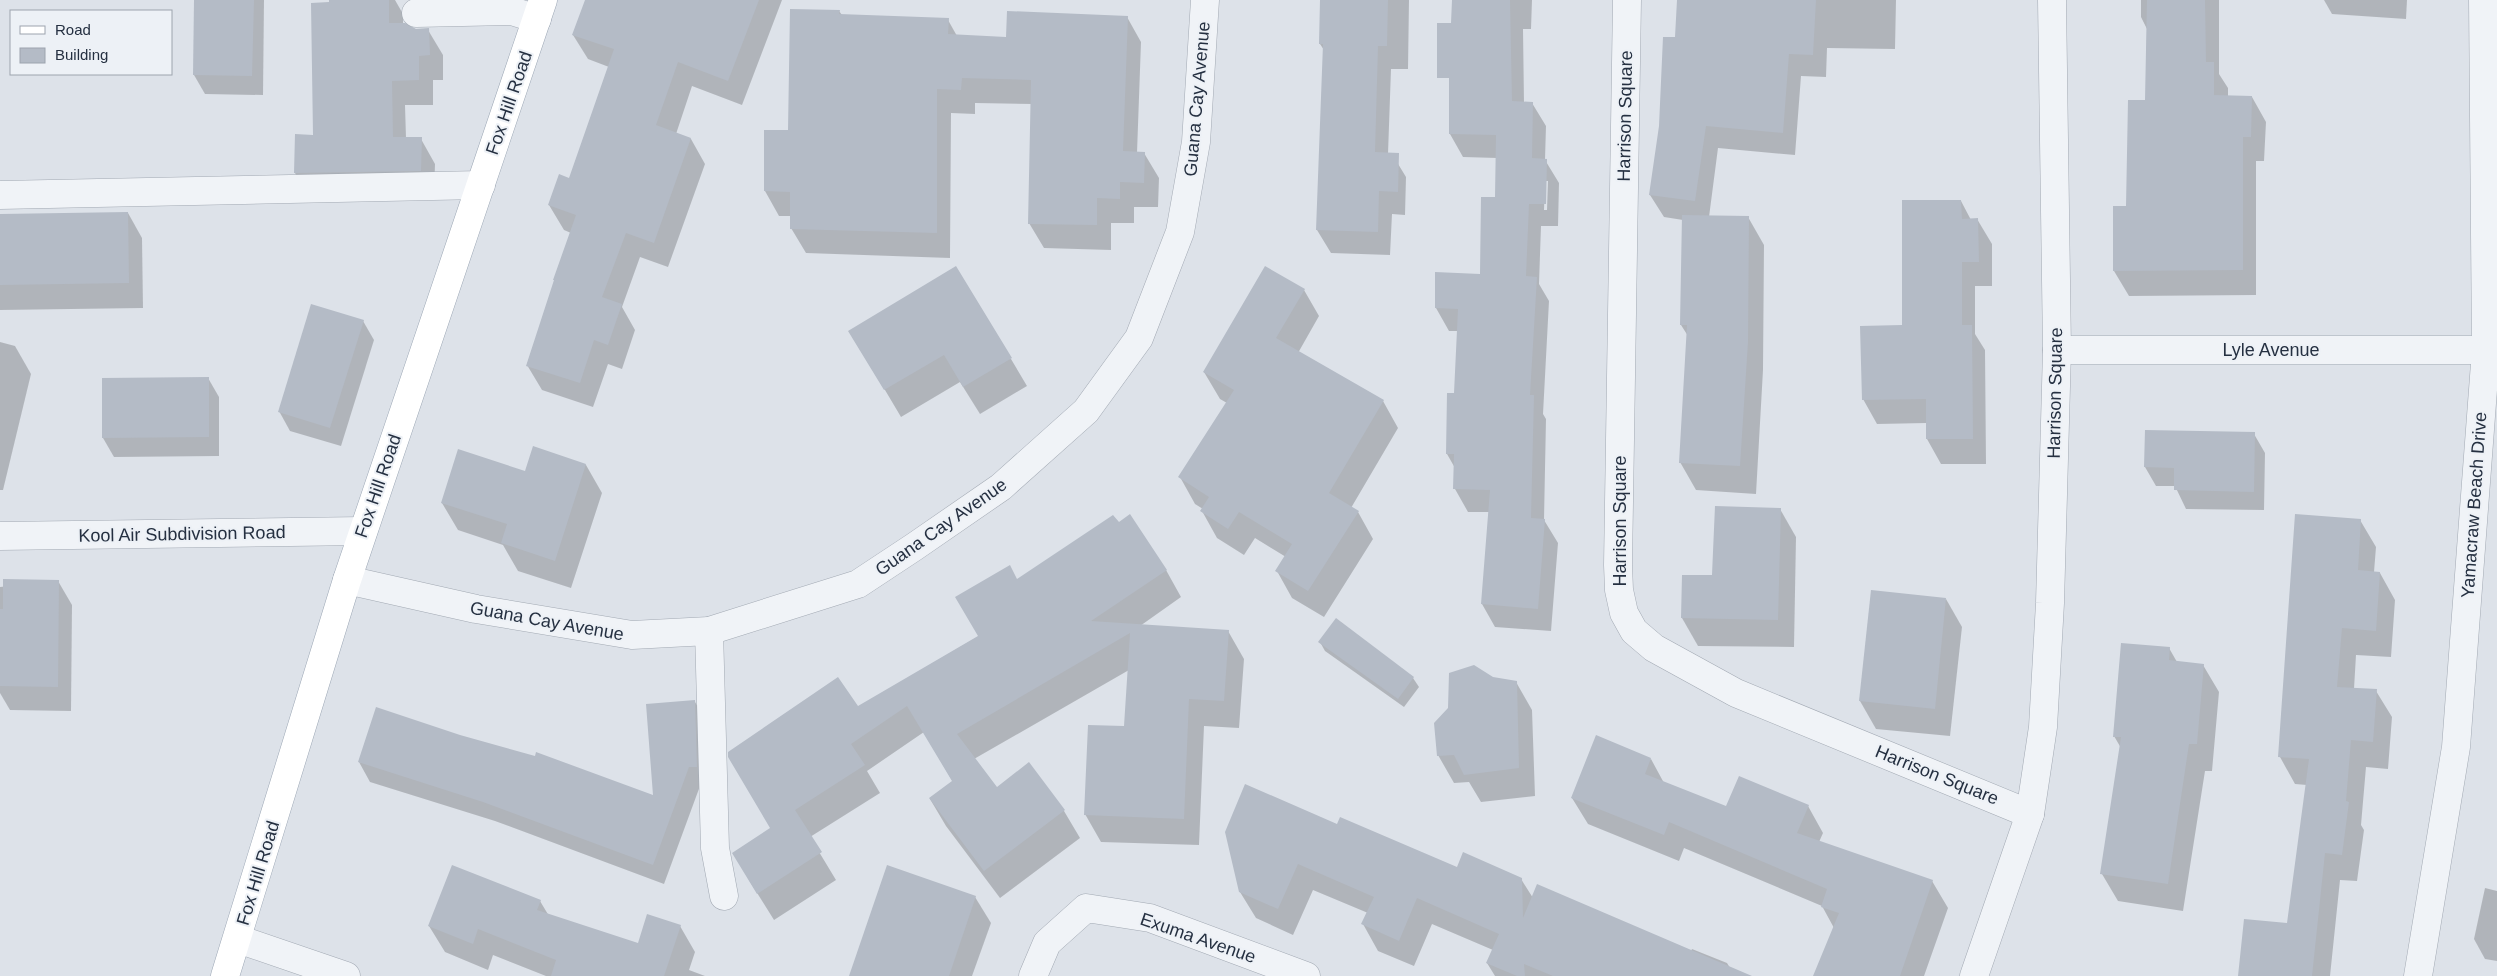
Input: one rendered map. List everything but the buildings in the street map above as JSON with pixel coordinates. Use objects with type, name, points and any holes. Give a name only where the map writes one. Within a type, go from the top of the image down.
[{"type":"main road","name":"Fox Hill Road","points":[[225,976],[238,939],[347,580],[540,10]]},
{"type":"street","name":"Guana Cay Avenue","points":[[347,580],[476,609],[632,635],[709,631],[858,584],[1002,487],[1086,411],[1139,338],[1180,232],[1196,142],[1205,0]]},
{"type":"street","name":"Harrison Square","points":[[1627,0],[1618,565],[1619,590],[1624,613],[1634,631],[1654,648],[1736,692],[2030,814]]},
{"type":"street","name":"Harrison Square","points":[[1974,976],[2030,814],[2043,727],[2050,603],[2057,350],[2052,0]]},
{"type":"street","name":"Yamacraw Beach Drive","points":[[2418,976],[2456,747],[2486,350],[2483,0]]},
{"type":"street","points":[[416,13],[540,10]]},
{"type":"street","points":[[0,195],[481,185]]},
{"type":"street","name":"Lyle Avenue","points":[[2057,350],[2486,350]]},
{"type":"street","name":"Kool Air Subdivision Road","points":[[0,536],[363,531]]},
{"type":"street","points":[[709,631],[715,848],[724,896]]},
{"type":"street","name":"Exuma Avenue","points":[[1033,976],[1047,943],[1086,908],[1150,918],[1306,976]]},
{"type":"street","points":[[238,939],[346,976]]}]
